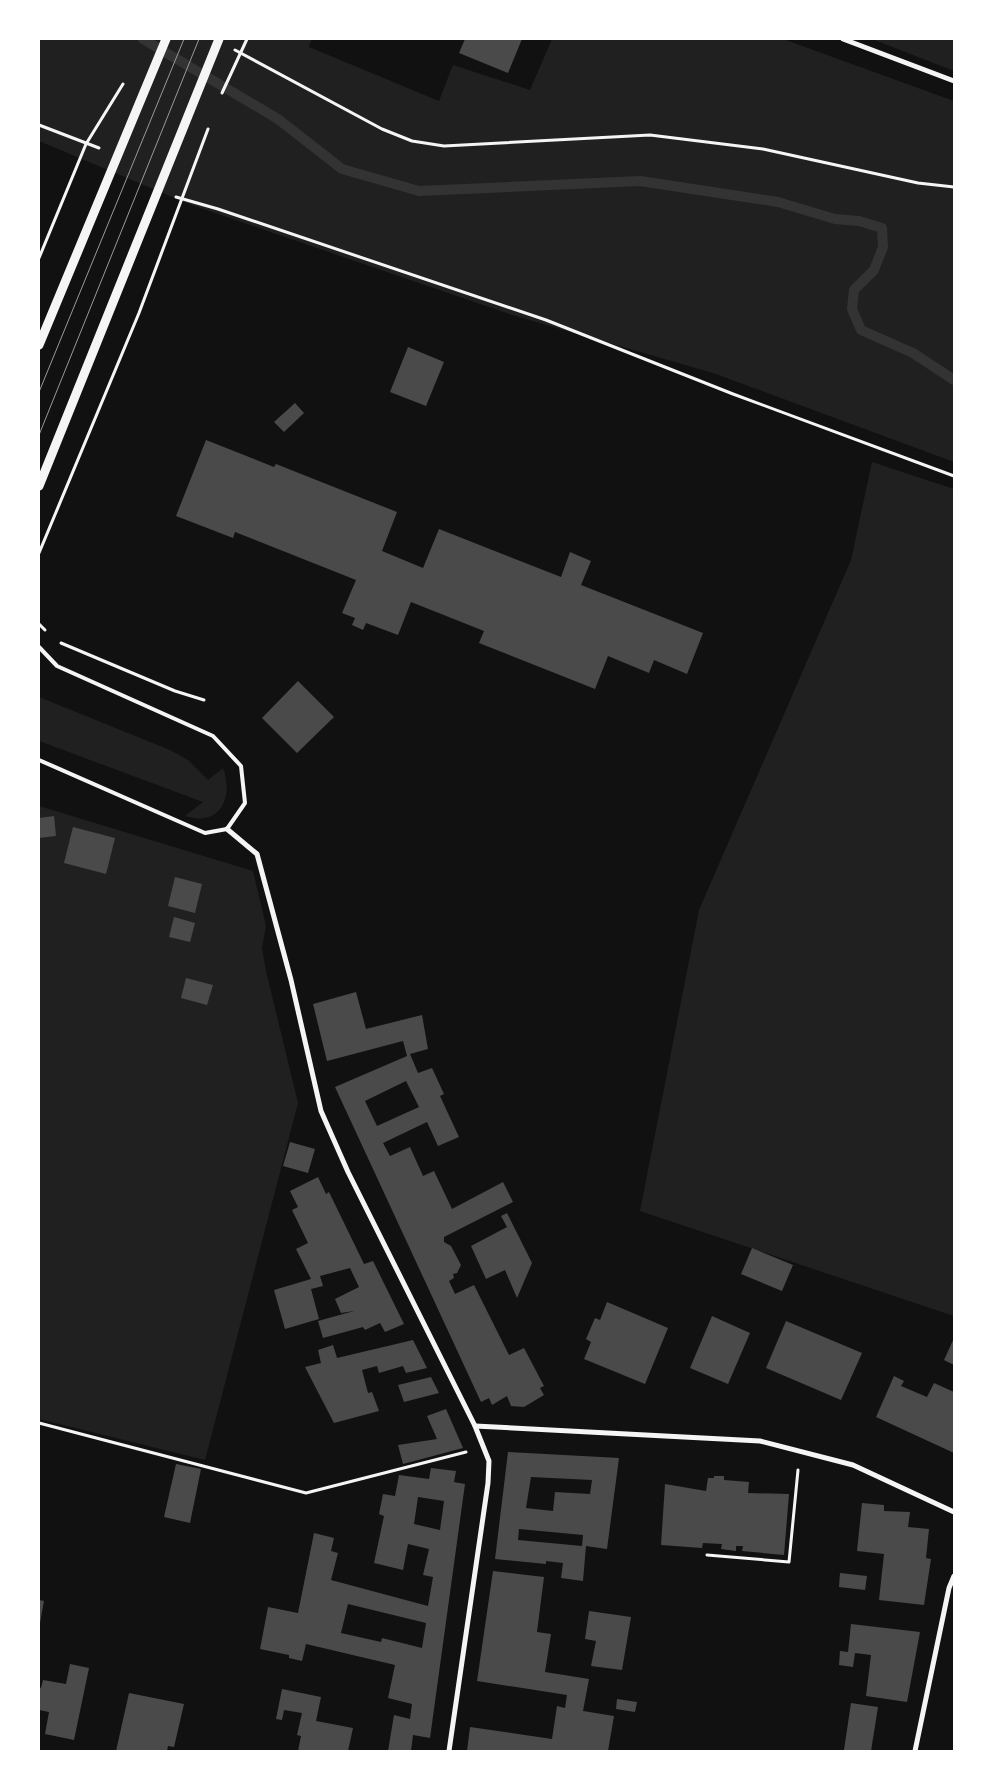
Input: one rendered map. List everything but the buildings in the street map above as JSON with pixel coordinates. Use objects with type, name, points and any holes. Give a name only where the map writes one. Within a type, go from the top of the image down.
[{"type":"street","points":[[39,345],[166,39]]},
{"type":"street","points":[[843,39],[954,81]]},
{"type":"street","points":[[39,486],[97,346],[156,191],[219,40]]},
{"type":"street","points":[[227,829],[257,854],[291,980],[321,1111],[348,1172],[475,1426],[489,1461],[488,1483],[449,1751]]},
{"type":"street","points":[[475,1426],[760,1441],[853,1465],[954,1512]]},
{"type":"street","points":[[916,1751],[949,1588],[954,1576]]},
{"type":"lane","points":[[39,647],[57,666],[213,736],[241,766],[246,803],[227,829],[205,833],[39,760]]},
{"type":"path","points":[[219,101],[247,39]]},
{"type":"path","points":[[219,40],[382,129],[412,141],[444,146],[650,135],[763,149],[918,183],[954,187]]},
{"type":"path","points":[[39,258],[86,144],[128,76]]},
{"type":"path","points":[[39,125],[119,155]]},
{"type":"path","points":[[39,553],[138,313],[208,127]]},
{"type":"path","points":[[156,191],[228,212],[546,320],[733,394],[954,476]]},
{"type":"path","points":[[39,624],[52,636]]},
{"type":"path","points":[[59,642],[175,691],[204,700]]},
{"type":"path","points":[[39,1423],[306,1493],[469,1451]]},
{"type":"path","points":[[707,1555],[789,1562],[800,1450]]},
{"type":"shaded area","points":[[39,39],[312,39],[309,47],[439,101],[453,65],[530,90],[552,39],[783,39],[954,101],[954,462],[713,373],[512,315],[189,204],[39,141]]},
{"type":"shaded area","points":[[872,39],[954,39],[954,71]]},
{"type":"shaded area","points":[[872,462],[954,489],[954,1316],[640,1211],[699,910],[851,560]]},
{"type":"shaded area","points":[[39,697],[170,750],[188,760],[208,780],[223,768],[227,790],[221,807],[215,814],[207,817],[185,816],[203,802],[39,741]]},
{"type":"shaded area","points":[[39,806],[253,871],[266,926],[262,948],[266,971],[298,1103],[205,1460],[39,1419]]},
{"type":"waterway","points":[[143,39],[278,119],[342,169],[419,191],[640,181],[778,202],[835,219],[859,221],[882,228],[883,247],[874,270],[854,290],[852,309],[861,330],[913,353],[954,380]]},
{"type":"tram line","points":[[39,392],[184,39]]},
{"type":"tram line","points":[[39,435],[199,39]]}]
